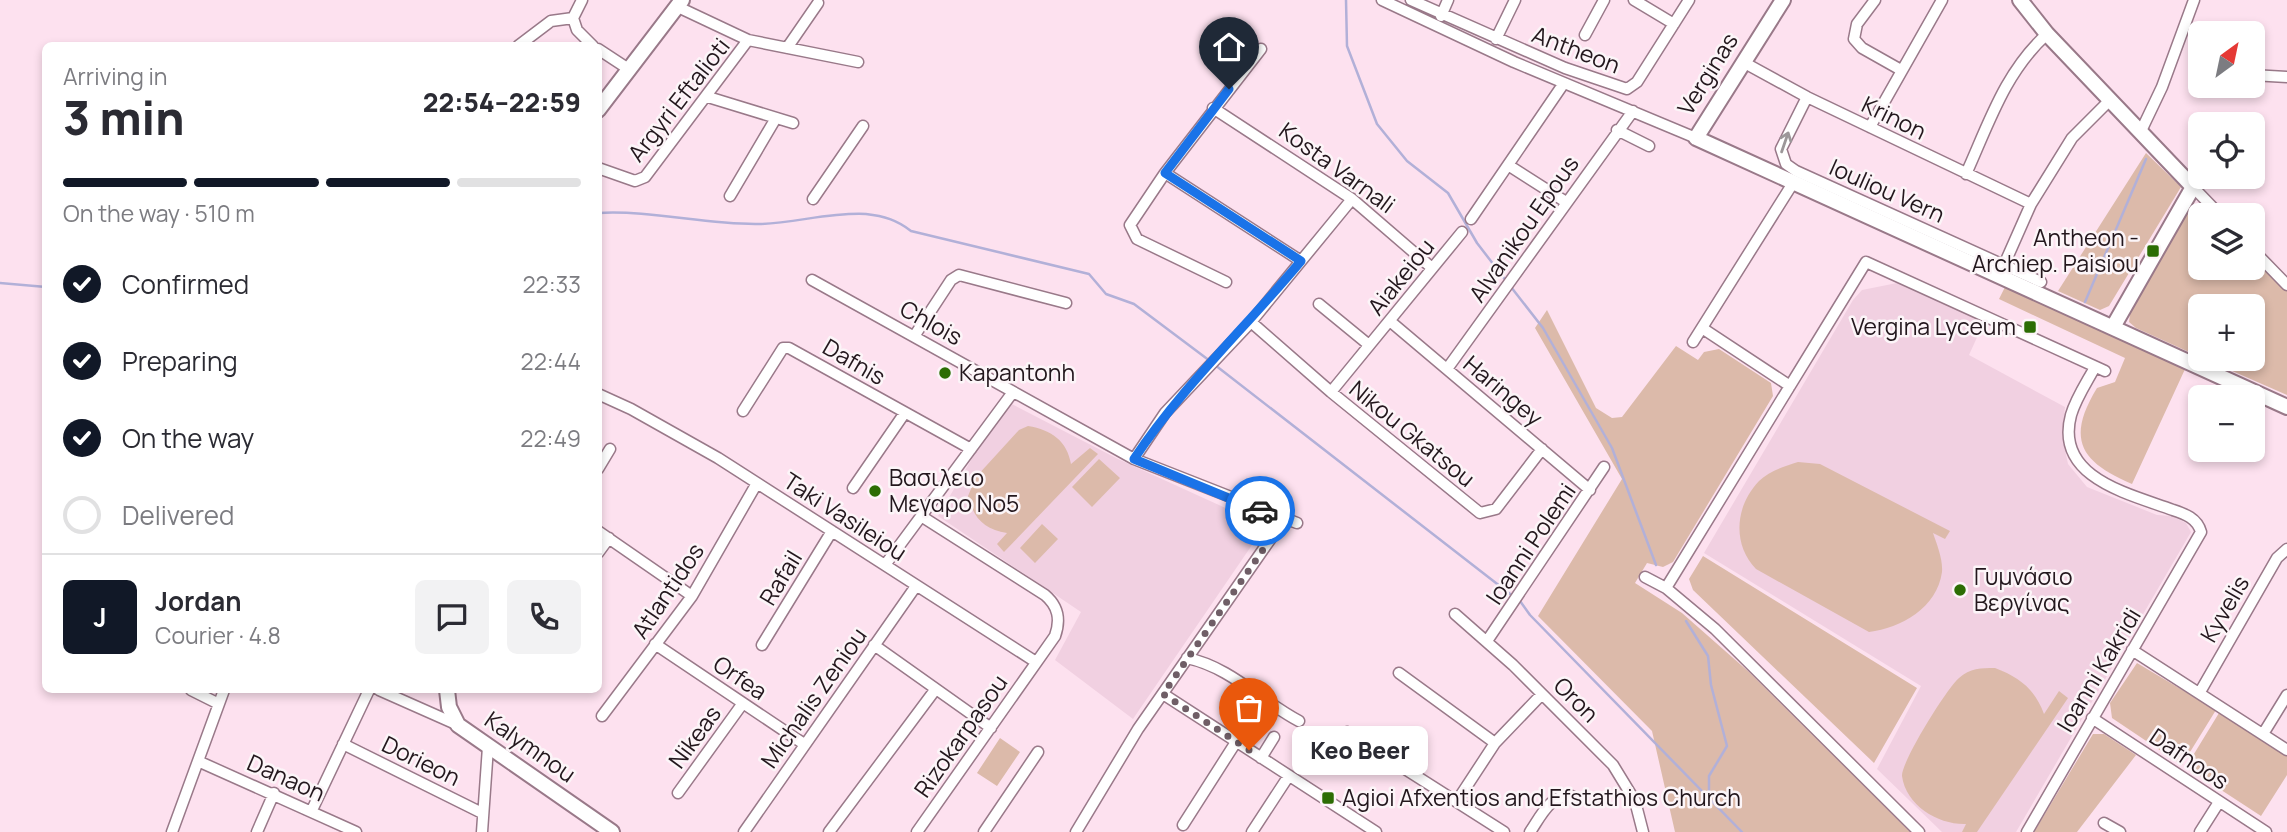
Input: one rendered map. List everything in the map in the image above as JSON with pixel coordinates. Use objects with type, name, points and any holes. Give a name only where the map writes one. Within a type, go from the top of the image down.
[{"type":"street","points":[[582,0],[573,18],[578,30],[589,42]]},
{"type":"street","points":[[1382,0],[1564,83],[1696,138],[2287,407]]},
{"type":"street","name":"Antheon","points":[[1411,0],[1441,16],[1565,68],[1626,89],[1637,82],[1689,0]]},
{"type":"street","points":[[1441,16],[1448,0]]},
{"type":"street","points":[[1496,39],[1515,0]]},
{"type":"street","points":[[1586,35],[1604,0]]},
{"type":"street","points":[[1634,0],[1674,24]]},
{"type":"street","points":[[1875,0],[1857,24],[1854,39],[1862,48],[1901,70]]},
{"type":"street","points":[[1870,127],[1942,0]]},
{"type":"street","points":[[2020,0],[2047,34],[2188,182]]},
{"type":"street","points":[[2141,131],[2162,87],[2194,0]]},
{"type":"street","name":"Verginas","points":[[1696,138],[1781,1]]},
{"type":"street","points":[[787,48],[818,3]]},
{"type":"street","points":[[602,105],[680,4],[748,40],[858,61]]},
{"type":"street","points":[[523,42],[551,21],[573,18]]},
{"type":"street","points":[[1966,174],[2009,76],[2025,54],[2047,34]]},
{"type":"street","name":"Argyri Eftalioti","points":[[602,169],[635,181],[645,177],[708,97],[748,40]]},
{"type":"street","points":[[1226,282],[1137,239],[1132,232],[1132,220],[1213,108],[1261,49]]},
{"type":"street","points":[[602,52],[630,70]]},
{"type":"street","name":"Krinon","points":[[1742,62],[1807,97],[2031,204]]},
{"type":"street","points":[[2265,76],[2287,77]]},
{"type":"street","points":[[1472,219],[1564,83]]},
{"type":"street","points":[[708,97],[793,123]]},
{"type":"street","name":"Iouliou Vern","points":[[1807,97],[1781,149],[1787,163],[1796,171],[2042,282]]},
{"type":"street","points":[[2004,265],[2031,204],[2072,138],[2111,99]]},
{"type":"street","name":"Kosta Varnali","points":[[1213,108],[1352,199],[1432,268]]},
{"type":"street","name":"Alvanikou Epous","points":[[1447,369],[1633,111]]},
{"type":"street","points":[[730,196],[776,118]]},
{"type":"street","points":[[813,199],[863,126]]},
{"type":"street","points":[[1617,130],[1649,146]]},
{"type":"street","points":[[1508,165],[1566,202]]},
{"type":"street","points":[[1165,173],[1301,261]]},
{"type":"street","points":[[1693,342],[1793,183]]},
{"type":"street","points":[[2113,327],[2192,189]]},
{"type":"street","points":[[2195,189],[2208,203]]},
{"type":"street","points":[[1134,459],[1165,413],[1251,322],[1352,199]]},
{"type":"street","name":"Aiakeiou","points":[[1331,392],[1462,232]]},
{"type":"street","name":"Ioanni Kakridi","points":[[1790,386],[1866,262],[2100,369],[2070,418],[2070,440],[2081,466],[2098,481],[2186,515],[2200,527],[2199,539],[2027,832]]},
{"type":"street","points":[[2265,262],[2287,285]]},
{"type":"street","points":[[915,335],[951,280],[959,275],[1066,303]]},
{"type":"street","name":"Chlois","points":[[813,280],[1134,459],[1279,519],[1297,523]]},
{"type":"street","name":"Aiakeiou","points":[[1319,304],[1369,345]]},
{"type":"street","name":"Nikou Gkatsou","points":[[1251,322],[1331,392],[1480,513],[1496,509],[1542,449]]},
{"type":"street","name":"Haringey","points":[[1391,322],[1590,491]]},
{"type":"street","points":[[1666,589],[1790,386],[1702,328]]},
{"type":"street","name":"Dafnis","points":[[743,411],[783,348],[789,348],[971,449]]},
{"type":"street","points":[[885,565],[1013,392]]},
{"type":"street","name":"Taki Vasileiou","points":[[602,396],[631,409],[757,483],[1036,662]]},
{"type":"street","points":[[853,488],[904,414]]},
{"type":"street","points":[[602,462],[610,449]]},
{"type":"street","name":"Ioanni Polemi","points":[[1487,641],[1604,467]]},
{"type":"street","name":"Atlantidos","points":[[602,716],[692,596],[757,483]]},
{"type":"street","name":"Rizokarpasou","points":[[917,832],[1057,631],[1058,615],[1054,604],[1045,594],[921,516]]},
{"type":"street","points":[[1076,832],[1110,773],[1274,534],[1279,519]]},
{"type":"street","name":"Rafail","points":[[762,645],[832,531]]},
{"type":"street","points":[[602,534],[692,596]]},
{"type":"street","points":[[602,548],[609,538]]},
{"type":"street","name":"Kyvelis","points":[[2200,691],[2277,558],[2287,549]]},
{"type":"street","points":[[1644,577],[1666,589],[1715,629],[1919,832]]},
{"type":"street","name":"Michalis Zeniou","points":[[749,830],[804,744],[916,586]]},
{"type":"street","name":"Oron","points":[[1455,614],[1542,694],[1621,776],[1635,801],[1643,832]]},
{"type":"street","name":"Orfea","points":[[655,644],[804,744]]},
{"type":"street","points":[[874,645],[991,728]]},
{"type":"street","points":[[2132,650],[2200,691],[2287,750]]},
{"type":"street","points":[[1187,658],[1209,662],[1227,672],[1265,702],[1300,721]]},
{"type":"street","points":[[1399,674],[1495,743]]},
{"type":"street","points":[[829,832],[936,690]]},
{"type":"street","points":[[197,693],[217,703]]},
{"type":"street","points":[[172,832],[200,762],[222,693]]},
{"type":"street","points":[[312,810],[368,693]]},
{"type":"street","name":"Kalymnou","points":[[386,693],[458,724],[612,832]]},
{"type":"street","points":[[447,693],[449,707],[458,724]]},
{"type":"street","points":[[1163,694],[1376,832]]},
{"type":"street","points":[[1457,801],[1495,743],[1542,694]]},
{"type":"street","points":[[2263,734],[2287,695]]},
{"type":"street","name":"Nikeas","points":[[678,793],[743,704]]},
{"type":"street","name":"Dafnoos","points":[[2092,718],[2266,832]]},
{"type":"street","points":[[1347,732],[1504,832]]},
{"type":"street","points":[[1261,758],[1274,737]]},
{"type":"street","points":[[1183,825],[1236,742]]},
{"type":"street","name":"Dorieon","points":[[343,744],[482,813]]},
{"type":"street","points":[[482,832],[488,747]]},
{"type":"street","points":[[984,832],[1038,752]]},
{"type":"street","name":"Danaon","points":[[200,762],[356,832]]},
{"type":"street","points":[[1252,832],[1288,777]]},
{"type":"street","points":[[257,832],[274,793]]},
{"type":"street","points":[[1530,832],[1554,799],[1562,795],[1572,796]]},
{"type":"street","points":[[2200,832],[2219,802]]},
{"type":"street","points":[[2104,823],[2120,832]]},
{"type":"shaded area","points":[[2146,153],[2181,187],[2109,306],[2100,310],[2058,291]]},
{"type":"shaded area","points":[[2188,211],[2188,280],[2265,280],[2265,268],[2287,291],[2287,395],[2232,371],[2265,371],[2265,294],[2188,294],[2188,352],[2136,328],[2129,322],[2130,314]]},
{"type":"shaded area","name":"Γυμνάσιο Βεργίνας","points":[[1897,283],[1977,319],[1974,327],[1979,333],[1969,355],[2065,407],[2062,436],[2068,464],[2087,487],[2157,515],[2172,516],[2186,523],[2191,532],[2016,832],[1942,832],[1877,769],[1921,686],[1704,553],[1853,300],[1862,290]]},
{"type":"shaded area","points":[[2005,287],[2186,367],[2132,484],[2100,467],[2083,447],[2081,435],[2087,406],[2097,388],[2115,382],[2125,358],[1999,299]]},
{"type":"shaded area","points":[[1547,310],[1596,408],[1612,418],[1622,417],[1676,346],[1698,360],[1704,352],[1719,349],[1771,383],[1773,396],[1673,562],[1663,567],[1647,563],[1635,583],[1682,613],[1749,672],[1910,832],[1675,832],[1652,731],[1538,616],[1622,479],[1535,328]]},
{"type":"shaded area","points":[[1006,401],[1118,459],[1265,526],[1133,719],[1055,660],[1081,612],[938,516]]},
{"type":"shaded area","points":[[1028,426],[1044,430],[1057,438],[1066,449],[1071,464],[1090,448],[1098,454],[1004,552],[997,544],[1007,533],[992,529],[981,522],[973,511],[968,496],[976,477],[1019,430]]},
{"type":"shaded area","points":[[1099,459],[1120,478],[1092,507],[1072,487]]},
{"type":"shaded area","points":[[1798,462],[1820,464],[1950,531],[1945,539],[1933,533],[1941,557],[1942,572],[1933,596],[1916,614],[1893,626],[1869,632],[1756,569],[1748,559],[1740,537],[1741,513],[1745,502],[1763,477]]},
{"type":"shaded area","points":[[1042,524],[1058,539],[1035,563],[1020,548]]},
{"type":"shaded area","points":[[1703,556],[1917,688],[1874,763],[1693,590],[1689,579]]},
{"type":"shaded area","points":[[2137,663],[2216,710],[2182,765],[2112,718],[2110,703]]},
{"type":"shaded area","points":[[1995,668],[2012,675],[2025,685],[2044,714],[2059,691],[2068,698],[1977,832],[1962,832],[1966,824],[1945,821],[1925,812],[1917,805],[1905,787],[1902,776],[1916,741],[1953,685],[1972,670]]},
{"type":"shaded area","points":[[2219,713],[2287,756],[2287,775],[2261,816],[2186,767]]},
{"type":"shaded area","points":[[2093,734],[2104,734],[2136,755],[2077,832],[2034,832]]},
{"type":"shaded area","points":[[1000,738],[1020,752],[997,786],[977,773]]},
{"type":"waterway","points":[[1346,0],[1347,46],[1377,124],[1407,161],[1448,193],[1477,243],[1507,282]]},
{"type":"waterway","points":[[2085,302],[2146,159]]},
{"type":"waterway","points":[[602,213],[739,224],[786,222],[840,215],[879,216],[895,221],[911,231],[1089,274],[1106,294],[1134,304],[1210,361]]},
{"type":"waterway","points":[[0,283],[42,287]]},
{"type":"waterway","points":[[1511,287],[1543,328],[1612,448],[1656,565]]},
{"type":"waterway","points":[[1215,365],[1514,597]]},
{"type":"waterway","points":[[1520,601],[1530,615],[1742,832]]},
{"type":"waterway","points":[[1686,621],[1708,656],[1711,685],[1727,746],[1709,776],[1709,793]]},
{"type":"way so far","points":[[1249,750],[1163,694],[1274,534],[1279,519],[1260,511]]},
{"type":"place","name":"Antheon - Archiep. Paisiou","points":[[2153,251]]},
{"type":"place","name":"Vergina Lyceum","points":[[2030,327]]},
{"type":"place","name":"Kapantonh","points":[[945,373]]},
{"type":"place","name":"Βασιλειο Μεγαρο Νο5","points":[[875,491]]},
{"type":"place","name":"Γυμνάσιο Βεργίνας","points":[[1960,590]]},
{"type":"place","name":"Keo Beer","points":[[1249,750]]},
{"type":"place","name":"Agioi Afxentios and Efstathios Church","points":[[1328,798]]},
{"type":"route","points":[[1229,89],[1165,173],[1301,261],[1251,322],[1185,389],[1134,459],[1260,511]]}]
